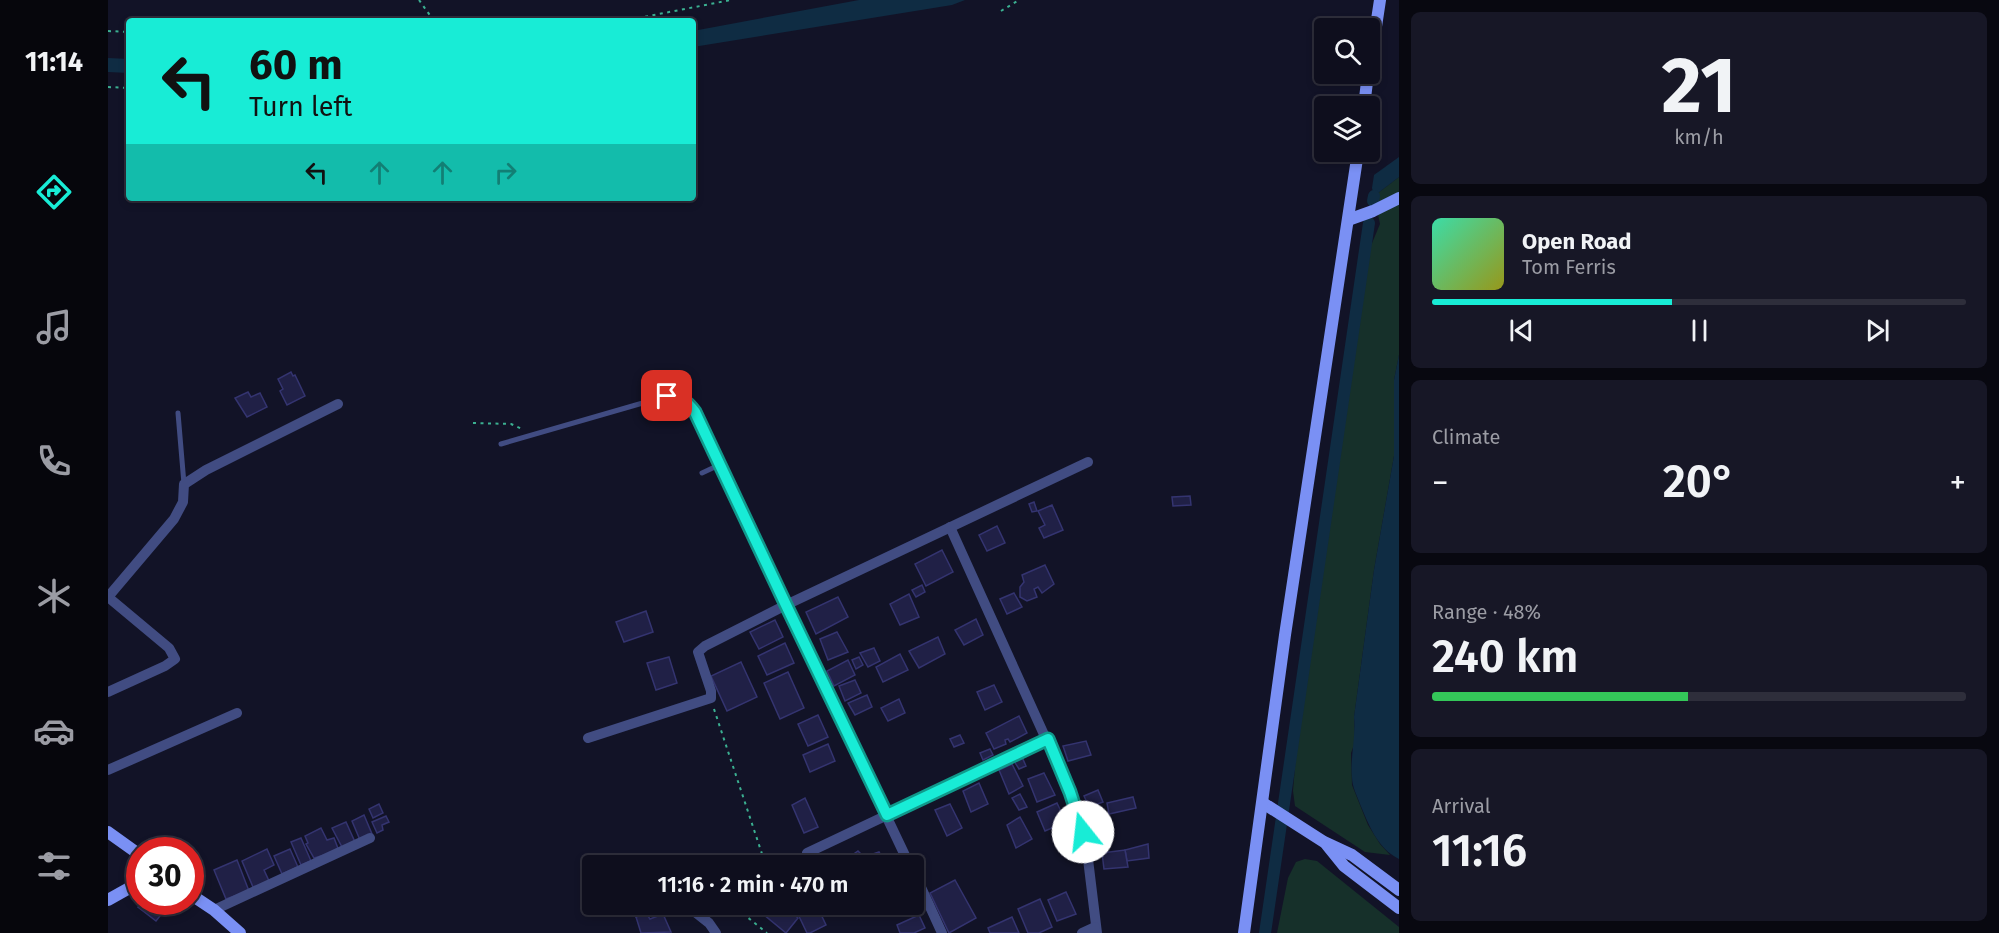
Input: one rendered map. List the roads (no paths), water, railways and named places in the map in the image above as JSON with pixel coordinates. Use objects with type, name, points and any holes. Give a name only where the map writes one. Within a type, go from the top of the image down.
[{"type":"street","points":[[1377,18],[1380,0]]},
{"type":"street","points":[[1244,933],[1268,806],[1285,635],[1357,162]]},
{"type":"street","points":[[1348,220],[1399,198]]},
{"type":"street","points":[[108,692],[165,666],[175,659],[169,648],[108,597],[174,519],[183,502],[184,484],[206,470],[338,404]]},
{"type":"street","points":[[588,738],[711,698],[711,691],[699,655],[700,649],[786,605],[1088,462]]},
{"type":"street","points":[[950,527],[1048,739],[1074,803],[1088,851],[1096,930],[1082,933]]},
{"type":"street","points":[[786,605],[905,855]]},
{"type":"street","points":[[108,770],[237,713]]},
{"type":"street","points":[[807,853],[1048,739]]},
{"type":"street","points":[[1268,806],[1324,842],[1352,855],[1399,890]]},
{"type":"street","points":[[108,832],[126,845]]},
{"type":"street","points":[[214,910],[370,838]]},
{"type":"street","points":[[1324,842],[1344,866],[1399,908]]},
{"type":"street","points":[[108,900],[126,890]]},
{"type":"street","points":[[924,894],[942,933]]},
{"type":"street","points":[[204,903],[240,933]]},
{"type":"street","points":[[699,915],[709,923],[716,933]]},
{"type":"lane","points":[[501,444],[643,401],[667,396],[687,401],[695,412],[786,605]]},
{"type":"lane","points":[[178,413],[184,484]]},
{"type":"lane","points":[[702,473],[719,465]]},
{"type":"water","points":[[859,0],[965,0],[952,5],[696,47],[696,30]]},
{"type":"water","points":[[108,58],[126,59],[126,73],[108,72]]},
{"type":"water","points":[[1399,157],[1399,177],[1374,196],[1372,188],[1374,175]]},
{"type":"water","points":[[1399,355],[1399,859],[1385,849],[1370,828],[1354,788],[1352,770],[1354,717],[1374,570],[1394,456],[1394,380]]},
{"type":"waterway","points":[[1373,201],[1374,196]]},
{"type":"waterway","points":[[1265,933],[1369,223]]}]
